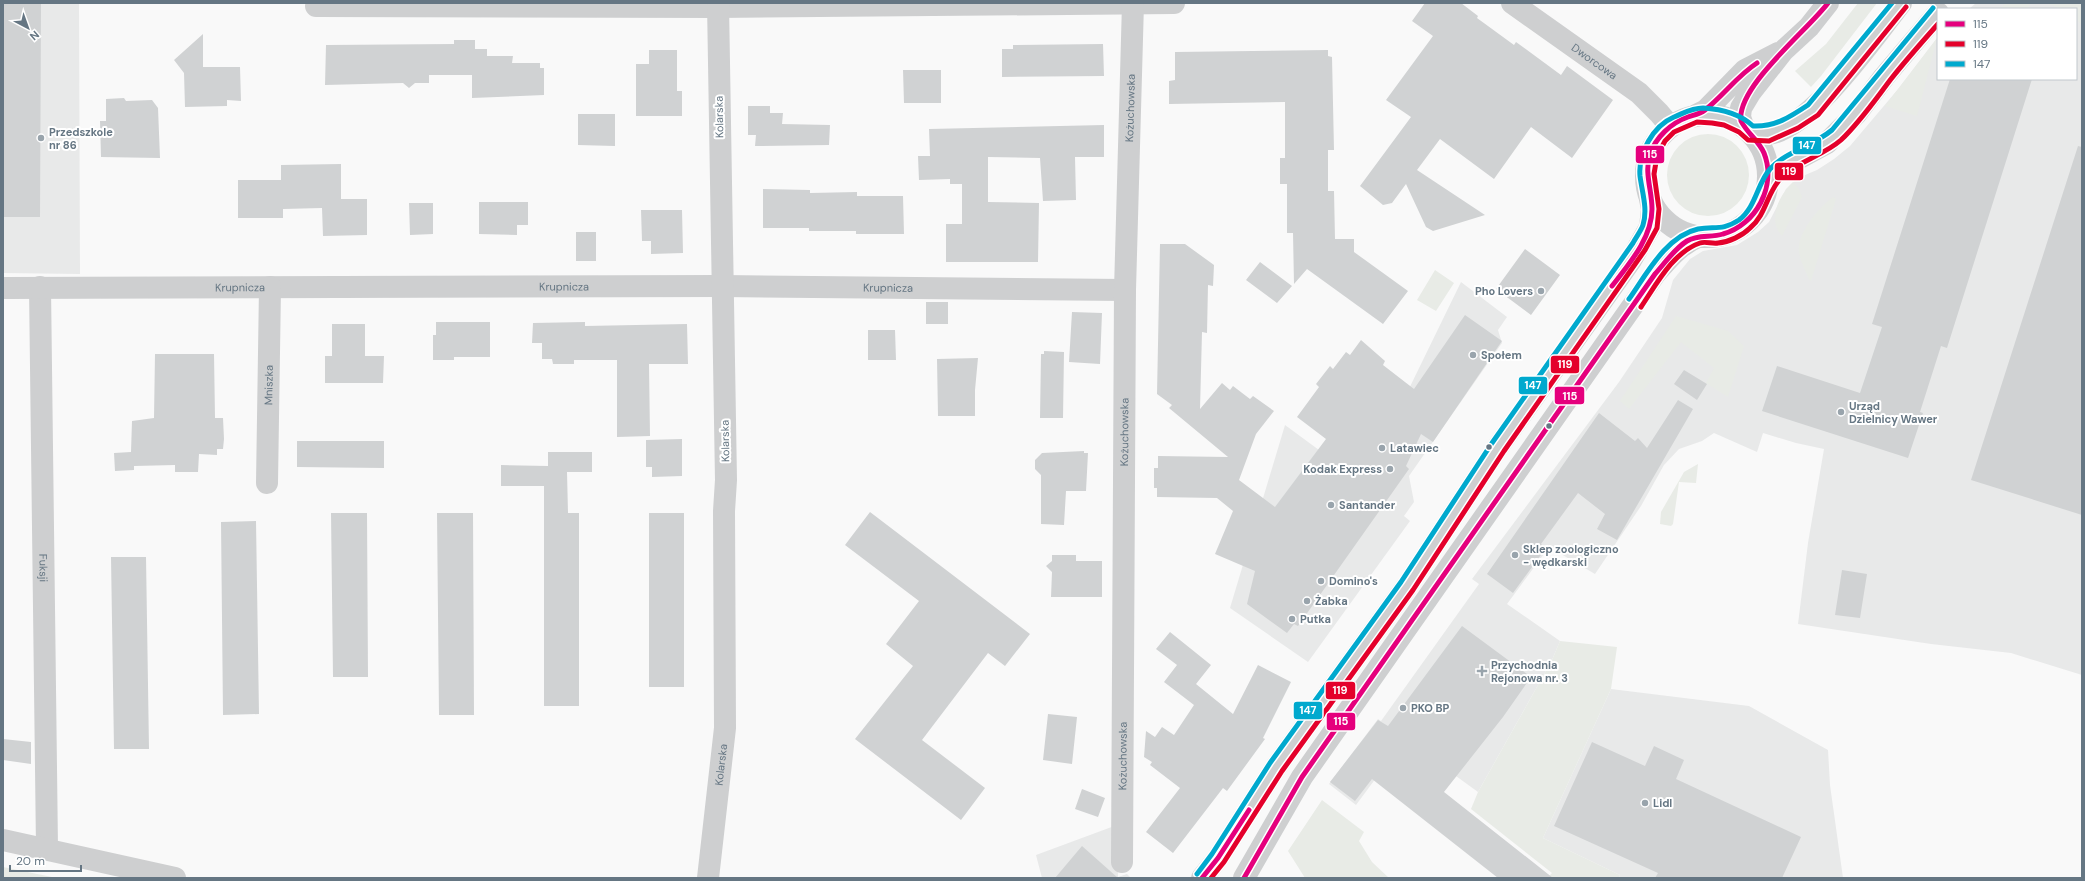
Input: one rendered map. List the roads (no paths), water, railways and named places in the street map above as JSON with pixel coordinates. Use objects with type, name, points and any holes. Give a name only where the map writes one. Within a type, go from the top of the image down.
[{"type":"street","name":"Kożuchowska","points":[[1122,862],[1125,290],[1133,3]]},
{"type":"street","points":[[316,6],[1174,3]]},
{"type":"street","name":"Dworcowa","points":[[1512,3],[1639,93],[1670,126]]},
{"type":"street","points":[[1244,878],[1302,777],[1655,274],[1671,255],[1686,241],[1700,236],[1723,234],[1735,230],[1747,222],[1762,201],[1768,182],[1767,164],[1761,147],[1746,129],[1740,117],[1741,108],[1750,93],[1782,51],[1809,27],[1828,3]]},
{"type":"street","points":[[1696,115],[1726,118],[1746,129],[1769,134],[1795,122],[1813,110],[1900,3]]},
{"type":"street","name":"Kolarska","points":[[708,878],[725,728],[724,506],[726,480],[718,5]]},
{"type":"street","points":[[1768,182],[1777,172],[1790,163],[1827,143],[1856,114],[1884,76],[1937,14]]},
{"type":"street","points":[[1202,878],[1218,858],[1276,767],[1407,586],[1498,447],[1631,260],[1650,227],[1652,209],[1647,174],[1650,154],[1659,137],[1670,126],[1706,110],[1745,70],[1782,51]]},
{"type":"street","points":[[1649,194],[1657,210],[1668,222],[1683,232],[1700,236]]},
{"type":"street","name":"Krupnicza","points":[[3,288],[723,286],[1125,290]]},
{"type":"street","name":"Fuksji","points":[[40,287],[47,848]]},
{"type":"street","name":"Mniszka","points":[[267,484],[270,287]]},
{"type":"street","points":[[3,840],[47,848],[174,878]]},
{"type":"place","name":"Przedszkole nr 86","points":[[41,138]]},
{"type":"place","name":"Pho Lovers","points":[[1541,291]]},
{"type":"place","name":"Społem","points":[[1473,355]]},
{"type":"place","name":"Urząd Dzielnicy Wawer","points":[[1841,412]]},
{"type":"place","name":"Latawiec","points":[[1382,448]]},
{"type":"place","name":"Kodak Express","points":[[1390,469]]},
{"type":"place","name":"Santander","points":[[1331,505]]},
{"type":"place","name":"Sklep zoologiczno - wędkarski","points":[[1515,555]]},
{"type":"place","name":"Domino's","points":[[1321,581]]},
{"type":"place","name":"Żabka","points":[[1307,601]]},
{"type":"place","name":"Putka","points":[[1292,619]]},
{"type":"place","name":"Przychodnia Rejonowa nr. 3","points":[[1482,671]]},
{"type":"place","name":"PKO BP","points":[[1403,708]]},
{"type":"place","name":"Lidl","points":[[1645,803]]}]
